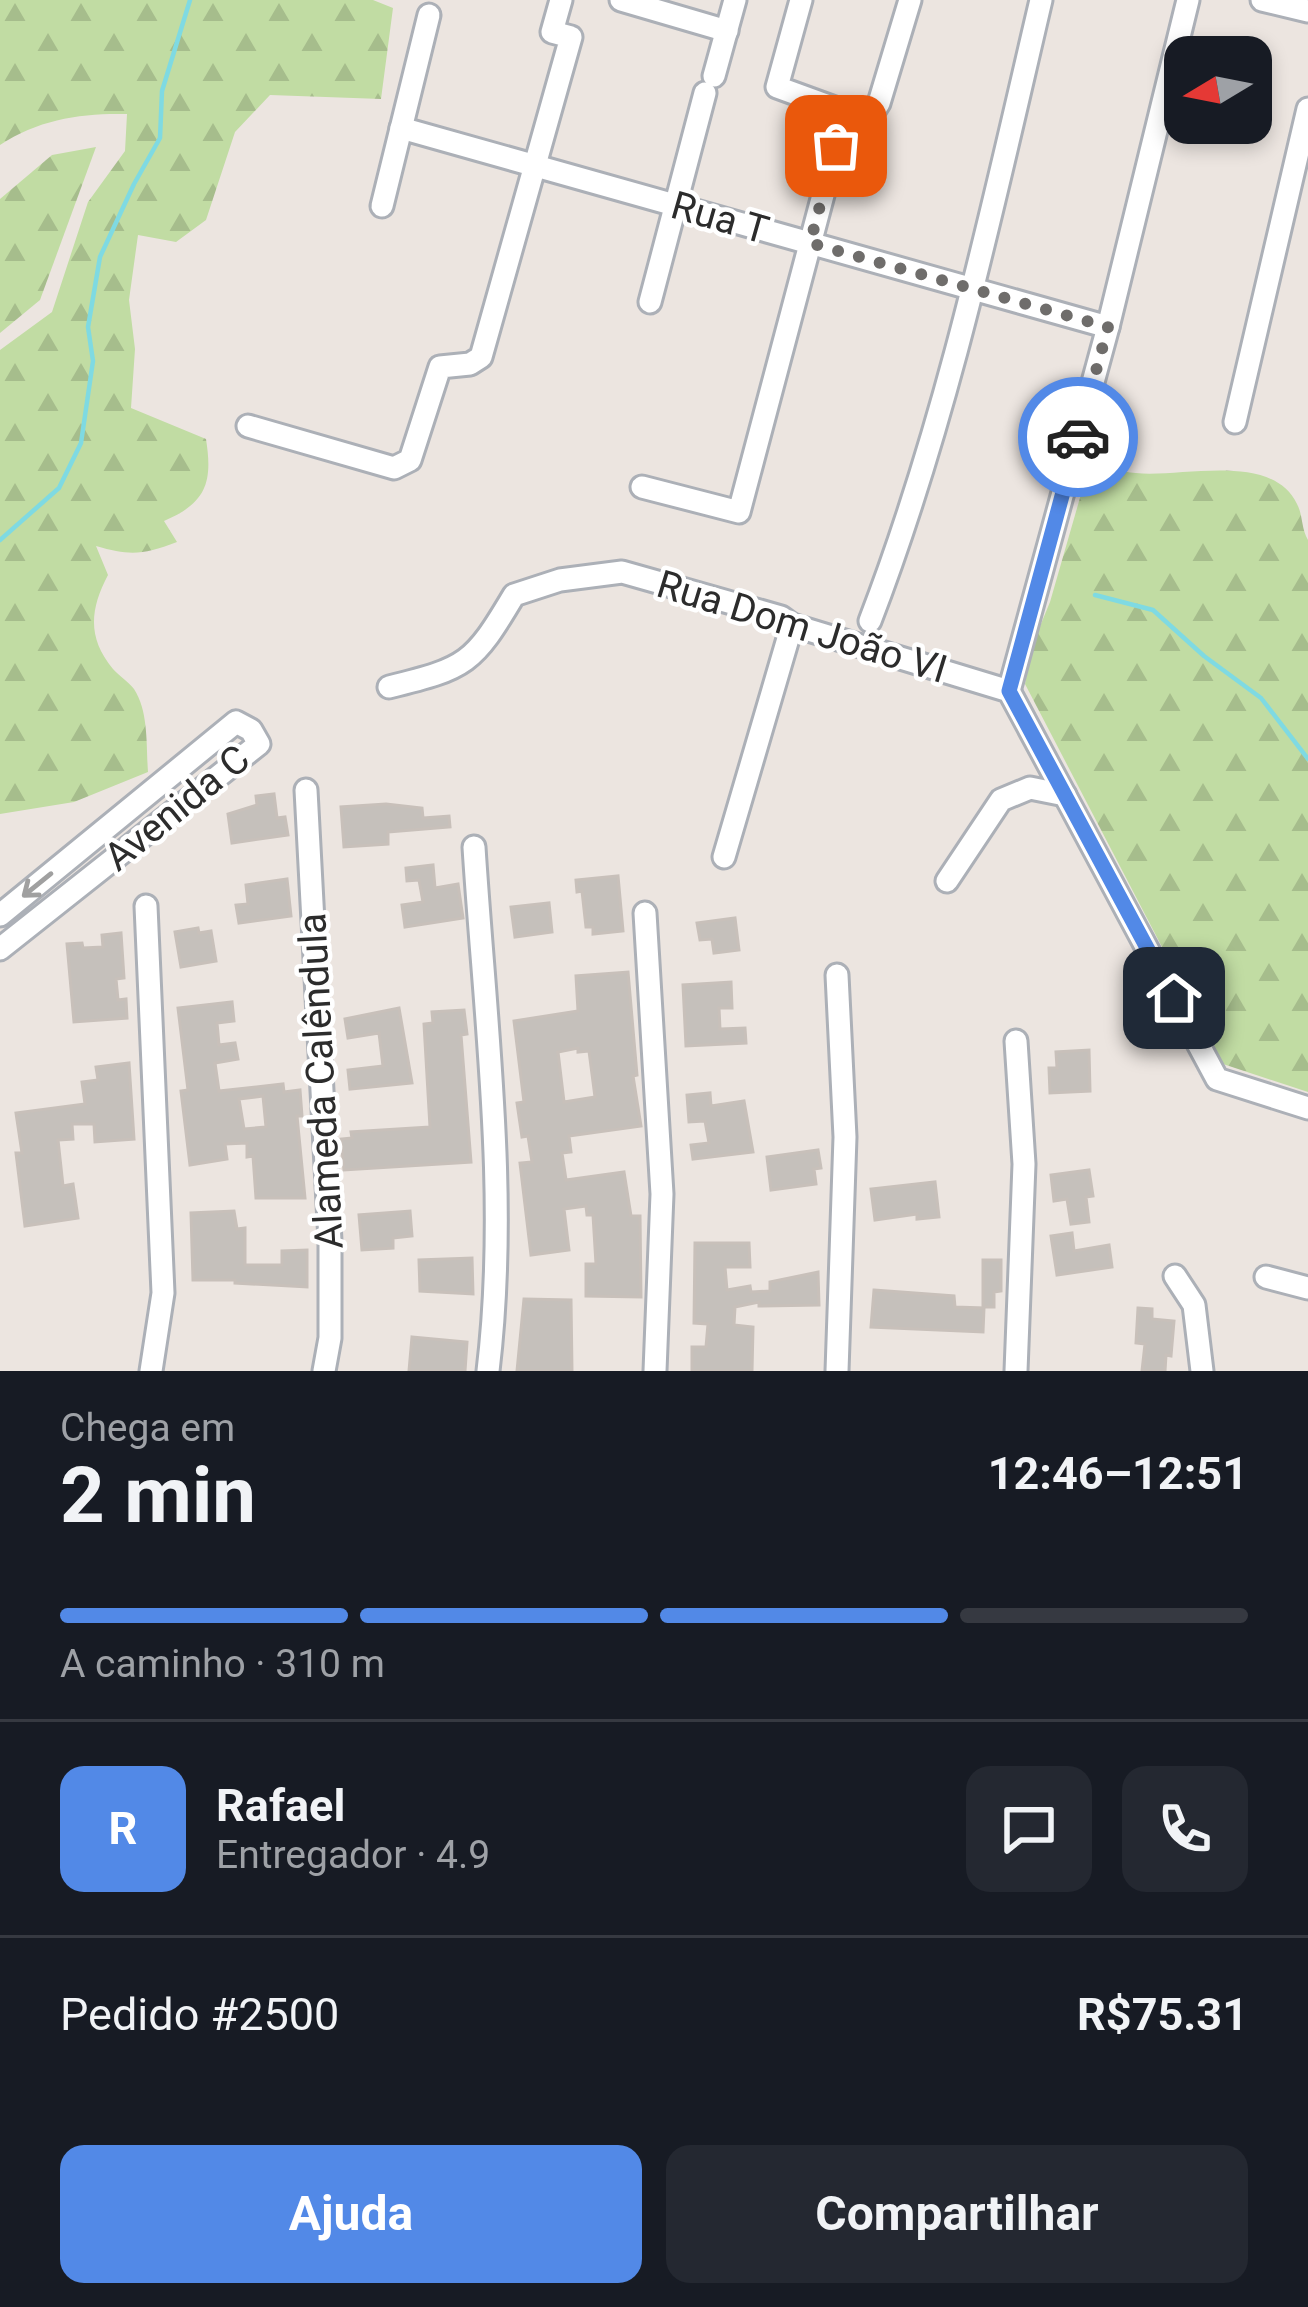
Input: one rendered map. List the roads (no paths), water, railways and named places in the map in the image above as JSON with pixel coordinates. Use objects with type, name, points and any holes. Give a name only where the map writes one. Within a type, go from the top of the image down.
[{"type":"street","points":[[248,426],[394,468],[410,460],[440,367],[476,362],[490,329],[571,37],[552,32],[561,0]]},
{"type":"street","points":[[621,0],[727,31]]},
{"type":"street","points":[[650,302],[736,0]]},
{"type":"street","points":[[801,0],[778,87],[855,118],[868,116],[877,107],[910,0]]},
{"type":"street","points":[[870,621],[899,545],[974,289],[1041,0]]},
{"type":"street","points":[[1188,0],[1108,327],[1009,691],[1217,1079],[1308,1108]]},
{"type":"street","points":[[1262,0],[1308,11]]},
{"type":"street","points":[[382,206],[429,15]]},
{"type":"street","points":[[1235,422],[1308,109]]},
{"type":"street","name":"Rua T","points":[[401,128],[1108,327]]},
{"type":"street","points":[[641,487],[739,512],[836,146]]},
{"type":"street","name":"Rua Dom João VI","points":[[389,687],[451,672],[482,650],[514,595],[560,580],[622,572],[1009,691]]},
{"type":"street","points":[[724,857],[786,621]]},
{"type":"street","name":"Avenida C","points":[[0,915],[236,722],[256,736],[260,744],[0,949]]},
{"type":"street","points":[[946,881],[1001,800],[1030,788],[1065,795]]},
{"type":"street","name":"Alameda Calêndula","points":[[306,790],[330,1241],[330,1338],[324,1371]]},
{"type":"street","points":[[474,847],[498,1213],[498,1289],[488,1371]]},
{"type":"street","points":[[146,906],[163,1293],[151,1371]]},
{"type":"street","points":[[645,913],[662,1194],[655,1371]]},
{"type":"street","points":[[836,975],[845,1137],[837,1371]]},
{"type":"street","points":[[1016,1041],[1024,1164],[1016,1371]]},
{"type":"street","points":[[1175,1276],[1194,1305],[1202,1371]]},
{"type":"street","points":[[1266,1277],[1308,1288]]},
{"type":"waterway","points":[[0,540],[59,488],[81,443],[93,361],[88,327],[100,257],[160,138],[162,91],[190,0]]},
{"type":"waterway","points":[[1095,595],[1153,610],[1261,698],[1308,759]]}]
